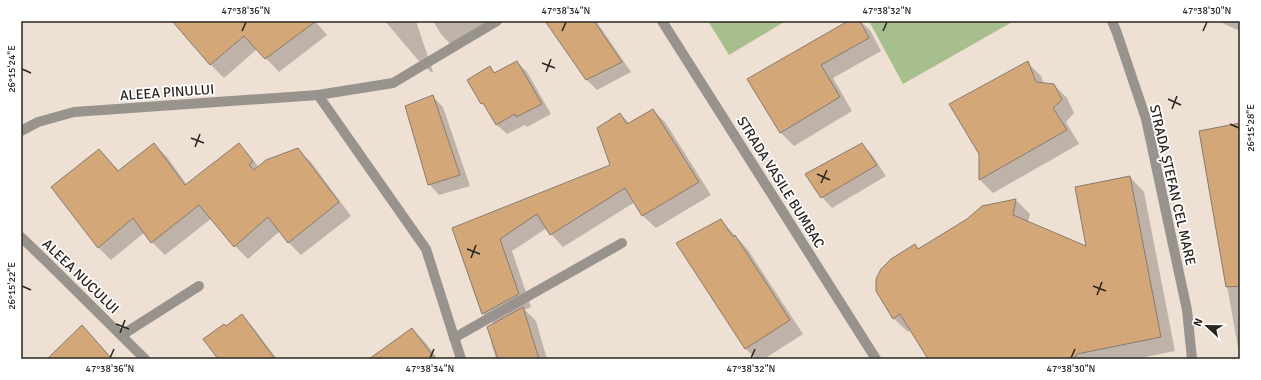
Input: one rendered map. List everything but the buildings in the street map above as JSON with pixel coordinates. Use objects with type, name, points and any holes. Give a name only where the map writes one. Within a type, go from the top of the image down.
[{"type":"street","name":"ALEEA PINULUI","points":[[21,131],[38,122],[74,112],[318,95],[393,83],[497,21]]},
{"type":"street","name":"STRADA VASILE BUMBAC","points":[[662,21],[876,359]]},
{"type":"street","name":"STRADA ȘTEFAN CEL MARE","points":[[1112,21],[1146,119],[1187,310],[1192,359]]},
{"type":"street","points":[[318,95],[426,249],[461,359]]},
{"type":"street","name":"ALEEA NUCULUI","points":[[21,237],[144,359]]},
{"type":"street","points":[[454,338],[622,243]]},
{"type":"street","points":[[122,336],[199,286]]},
{"type":"green space","points":[[708,21],[786,21],[729,55]]},
{"type":"green space","points":[[869,21],[1014,21],[903,84]]}]
